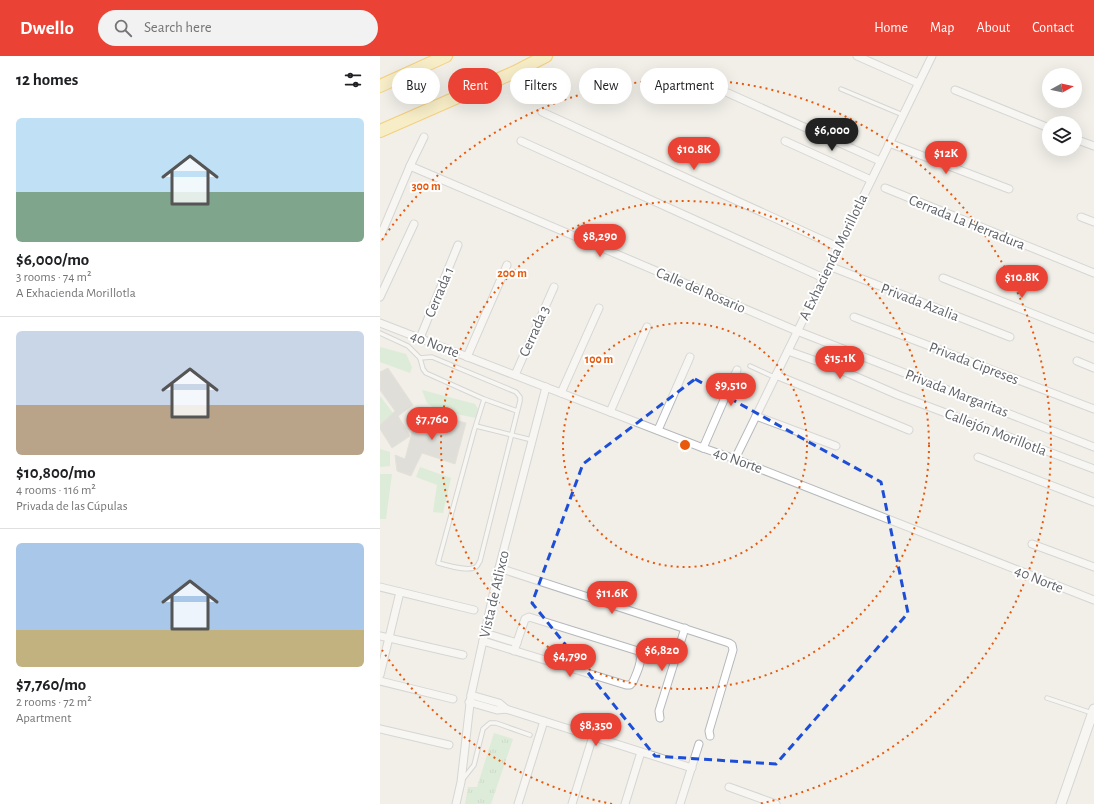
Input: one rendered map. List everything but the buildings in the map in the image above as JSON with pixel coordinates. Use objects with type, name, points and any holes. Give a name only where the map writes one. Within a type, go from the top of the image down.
[{"type":"highway","points":[[380,86],[446,56]]},
{"type":"highway","points":[[380,131],[515,72],[546,56]]},
{"type":"street","points":[[857,56],[918,83]]},
{"type":"street","name":"A Exhacienda Morillotla","points":[[735,459],[932,56]]},
{"type":"street","points":[[955,90],[1042,125]]},
{"type":"street","points":[[728,93],[880,161]]},
{"type":"street","points":[[542,112],[838,247]]},
{"type":"street","points":[[380,236],[410,166],[424,138]]},
{"type":"street","points":[[521,141],[823,279]]},
{"type":"street","points":[[785,141],[871,180]]},
{"type":"street","points":[[1082,142],[1094,146]]},
{"type":"street","points":[[889,143],[1009,189]]},
{"type":"street","name":"Calle del Rosario","points":[[410,166],[797,332]]},
{"type":"street","name":"Cerrada La Herradura","points":[[885,188],[1094,273]]},
{"type":"street","points":[[1081,217],[1094,222]]},
{"type":"street","points":[[380,297],[414,224]]},
{"type":"street","name":"Cerrada 1","points":[[420,338],[458,245]]},
{"type":"street","points":[[467,357],[506,266]]},
{"type":"street","name":"Privada Azalia","points":[[829,266],[1010,337]]},
{"type":"street","points":[[943,278],[1094,338]]},
{"type":"street","name":"Cerrada 3","points":[[515,375],[554,287]]},
{"type":"street","points":[[561,393],[599,308]]},
{"type":"street","name":"Privada Cipreses","points":[[854,317],[1094,410]]},
{"type":"street","name":"40 Norte","points":[[380,323],[735,459],[1094,600]]},
{"type":"street","points":[[610,412],[646,327]]},
{"type":"street","name":"Privada Margaritas","points":[[797,332],[1094,447]]},
{"type":"street","name":"Callejón Morillotla","points":[[788,351],[836,368],[898,395],[1094,469]]},
{"type":"street","points":[[658,430],[690,357]]},
{"type":"street","points":[[1077,361],[1094,368]]},
{"type":"street","points":[[703,448],[737,370]]},
{"type":"street","points":[[776,376],[909,430]]},
{"type":"street","name":"Vista de Atlixco","points":[[456,804],[461,782],[469,702],[499,568],[546,387]]},
{"type":"street","points":[[756,416],[836,446]]},
{"type":"street","points":[[978,457],[1094,502]]},
{"type":"street","points":[[1032,544],[1094,567]]},
{"type":"street","points":[[499,568],[685,628],[732,645],[733,650],[709,731],[710,736]]},
{"type":"street","points":[[380,587],[474,610]]},
{"type":"street","points":[[380,675],[400,592]]},
{"type":"street","points":[[483,641],[630,686],[633,682],[641,658],[638,651],[529,617],[525,619],[514,650]]},
{"type":"street","points":[[660,718],[659,711],[685,628]]},
{"type":"street","points":[[485,633],[517,642]]},
{"type":"street","points":[[380,636],[463,655]]},
{"type":"street","points":[[380,681],[453,699]]},
{"type":"street","points":[[471,694],[499,703],[506,709],[692,768]]},
{"type":"street","points":[[469,702],[497,710],[506,709]]},
{"type":"street","points":[[1061,804],[1093,711]]},
{"type":"street","points":[[518,804],[544,721]]},
{"type":"street","points":[[380,729],[449,744]]},
{"type":"street","points":[[572,804],[593,736]]},
{"type":"street","points":[[680,804],[699,744]]},
{"type":"street","points":[[625,804],[641,752]]},
{"type":"street","points":[[729,787],[776,804]]},
{"type":"lane","points":[[841,89],[903,115]]},
{"type":"lane","points":[[380,334],[408,346],[420,358],[423,369],[426,373],[484,399],[518,411]]},
{"type":"lane","points":[[420,358],[432,357],[516,392],[520,397],[512,436],[480,561],[476,567],[456,568],[438,563],[484,399]]},
{"type":"lane","points":[[750,366],[776,376]]},
{"type":"lane","points":[[476,426],[532,440]]},
{"type":"lane","points":[[1047,698],[1093,711]]},
{"type":"lane","points":[[461,782],[474,765],[483,729],[490,723],[496,723],[530,735]]},
{"type":"highlighted area","points":[[695,379],[881,482],[908,613],[776,764],[655,756],[532,603],[583,464]]},
{"type":"green space","points":[[380,347],[406,354],[412,367],[410,373],[380,362]]},
{"type":"green space","points":[[422,390],[475,404],[478,409],[476,418],[437,410],[427,403]]},
{"type":"green space","points":[[380,396],[393,413],[380,425]]},
{"type":"green space","points":[[380,449],[390,452],[390,466],[380,467]]},
{"type":"green space","points":[[420,467],[451,478],[443,513],[433,512],[437,485],[416,477]]},
{"type":"green space","points":[[380,474],[392,474],[386,519],[380,519]]},
{"type":"green space","points":[[494,733],[513,739],[491,804],[465,804],[468,787],[477,787]]}]
